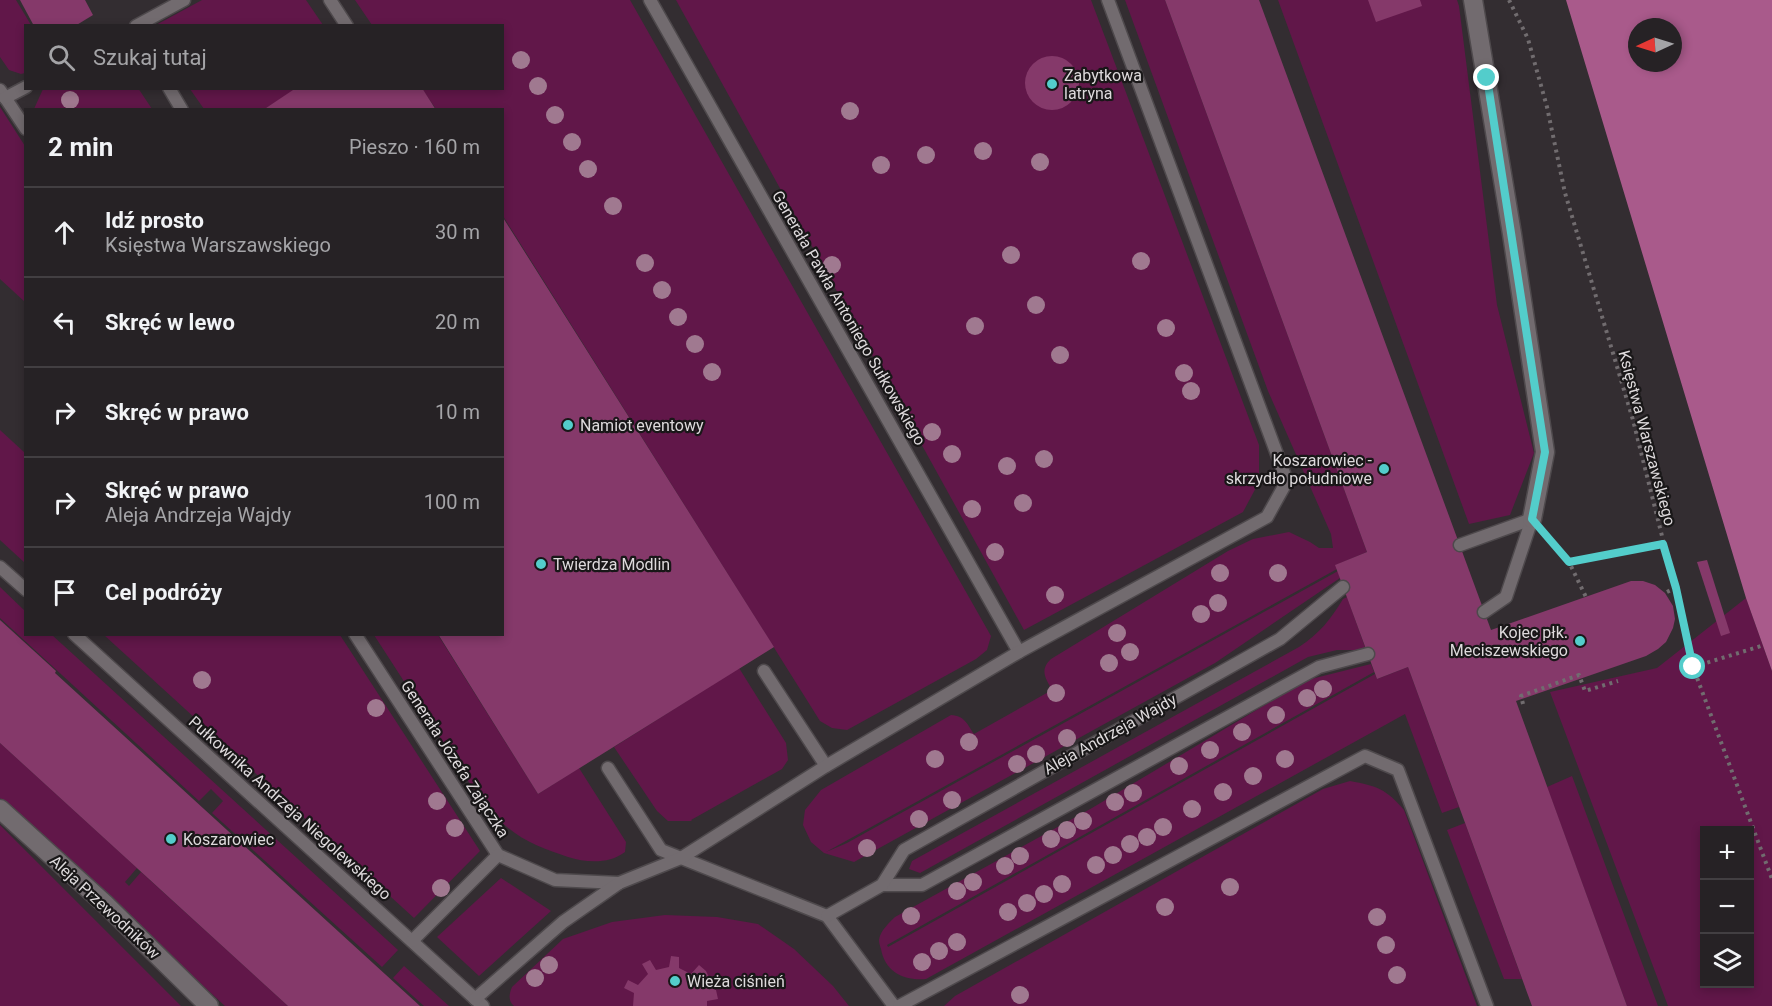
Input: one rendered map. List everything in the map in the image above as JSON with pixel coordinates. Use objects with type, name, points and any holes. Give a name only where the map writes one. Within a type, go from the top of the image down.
[{"type":"street","points":[[1473,0],[1545,452],[1532,519]]},
{"type":"street","name":"Aleja Przewodników","points":[[0,809],[105,904],[209,1006]]},
{"type":"lane","points":[[140,24],[184,0]]},
{"type":"lane","points":[[330,0],[345,24]]},
{"type":"lane","name":"Generała Pawła Antoniego Sułkowskiego","points":[[650,0],[1019,652]]},
{"type":"lane","points":[[479,1003],[563,922],[619,884],[681,858],[826,766],[1019,652],[1267,517],[1287,481],[1108,0]]},
{"type":"lane","points":[[24,88],[3,94],[24,126]]},
{"type":"lane","points":[[170,90],[181,108]]},
{"type":"lane","points":[[1460,545],[1532,519]]},
{"type":"lane","points":[[1485,612],[1506,597],[1532,519]]},
{"type":"lane","points":[[0,567],[24,588]]},
{"type":"lane","name":"Aleja Andrzeja Wajdy","points":[[827,916],[882,885],[904,850],[1280,639],[1343,587]]},
{"type":"lane","name":"Pułkownika Andrzeja Niegolewskiego","points":[[76,636],[479,1003]]},
{"type":"lane","name":"Generała Józefa Zajączka","points":[[356,636],[498,855],[555,880],[619,884]]},
{"type":"lane","name":"Aleja Andrzeja Wajdy","points":[[882,885],[922,885],[1319,667],[1368,654]]},
{"type":"lane","points":[[764,671],[826,766]]},
{"type":"lane","points":[[899,1006],[1365,756],[1398,770],[1487,1006]]},
{"type":"lane","points":[[608,768],[661,850],[827,916],[894,1006]]},
{"type":"lane","points":[[412,942],[498,855]]},
{"type":"path","name":"Księstwa Warszawskiego","points":[[1509,0],[1528,39],[1547,107],[1565,193],[1632,420],[1676,588],[1693,667],[1772,879]]},
{"type":"path","points":[[1532,519],[1569,562],[1586,597]]},
{"type":"path","points":[[1569,562],[1663,544]]},
{"type":"path","points":[[1666,592],[1676,588]]},
{"type":"path","points":[[1693,667],[1761,646]]},
{"type":"path","points":[[1523,704],[1521,696],[1579,675],[1585,691],[1618,681]]},
{"type":"shaded area","points":[[0,0],[16,0],[30,24],[24,24],[24,73],[9,70],[0,57]]},
{"type":"shaded area","points":[[202,0],[306,0],[322,24],[158,24]]},
{"type":"shaded area","points":[[355,0],[630,0],[991,636],[987,650],[976,659],[847,730],[832,728],[820,721],[504,218],[504,108],[435,108],[423,90],[504,90],[504,24],[371,24]]},
{"type":"shaded area","points":[[676,0],[1091,0],[1259,445],[1259,482],[1243,512],[1024,630]]},
{"type":"shaded area","points":[[1125,0],[1165,0],[1367,552],[1336,565],[1337,569],[826,852],[847,843],[1338,571],[1340,578],[1215,663],[854,862],[824,853],[811,842],[803,825],[805,810],[821,790],[951,715],[963,719],[974,734],[1052,690],[1044,671],[1051,659],[1228,551],[1253,539],[1289,532],[1319,548],[1333,548],[1331,534],[1268,391]]},
{"type":"shaded area","points":[[1278,0],[1457,0],[1497,305],[1534,453],[1510,515],[1469,524]]},
{"type":"shaded area","points":[[1566,0],[1772,0],[1772,671],[1746,598]]},
{"type":"shaded area","points":[[43,90],[139,90],[151,108],[34,108]]},
{"type":"shaded area","points":[[191,90],[294,90],[266,108],[203,108]]},
{"type":"shaded area","points":[[0,107],[24,144],[24,301],[0,279]]},
{"type":"shaded area","points":[[0,430],[24,452],[24,562],[0,540]]},
{"type":"shaded area","points":[[0,587],[24,610],[24,636],[53,636],[398,950],[382,967],[212,813],[223,801],[211,789],[199,801],[0,618]]},
{"type":"shaded area","points":[[1347,597],[1365,647],[1360,650],[1337,650],[1308,657],[920,873],[909,869],[912,861],[1299,647],[1319,631],[1343,599]]},
{"type":"shaded area","points":[[1746,598],[1772,671],[1772,1006],[1668,1006],[1550,692],[1657,668]]},
{"type":"shaded area","points":[[105,636],[341,636],[480,851],[414,918]]},
{"type":"shaded area","points":[[375,636],[439,636],[538,794],[579,768],[626,842],[625,852],[612,859],[590,861],[575,859],[536,845],[521,837],[498,819],[466,778]]},
{"type":"shaded area","points":[[1371,664],[1374,672],[887,945],[888,947],[1375,674],[1377,679],[1408,667],[1459,807],[1442,813],[1405,714],[926,979],[903,976],[887,964],[879,940],[883,930],[895,917],[1092,808],[1307,680]]},
{"type":"shaded area","points":[[739,668],[786,743],[788,760],[782,769],[692,821],[668,821],[657,811],[614,747]]},
{"type":"shaded area","points":[[0,743],[137,868],[125,882],[129,886],[141,872],[288,1006],[225,1006],[0,798]]},
{"type":"shaded area","points":[[1572,776],[1658,1006],[1627,1006],[1547,787]]},
{"type":"shaded area","points":[[1350,781],[1380,789],[1392,797],[1404,810],[1477,1006],[944,1006],[955,996],[1323,789]]},
{"type":"shaded area","points":[[1465,823],[1522,979],[1504,979],[1447,830]]},
{"type":"shaded area","points":[[0,825],[181,1006],[0,1006]]},
{"type":"shaded area","points":[[501,878],[551,911],[479,976],[437,937]]},
{"type":"shaded area","points":[[665,915],[717,917],[758,924],[794,949],[833,986],[849,1006],[514,1006],[511,1002],[512,987],[563,939],[612,922]]},
{"type":"shaded area","points":[[404,966],[449,1006],[424,1006],[393,978]]},
{"type":"building","points":[[20,0],[85,0],[93,15],[78,24],[33,24]]},
{"type":"building","name":"Koszarowiec - skrzydło południowe","points":[[1165,0],[1259,0],[1491,630],[1631,581],[1643,581],[1655,585],[1665,593],[1673,606],[1675,619],[1673,628],[1666,642],[1658,649],[1646,656],[1516,701],[1627,1006],[1532,1006],[1408,667],[1377,679],[1335,565],[1367,552]]},
{"type":"building","points":[[1368,0],[1420,0],[1422,6],[1376,22]]},
{"type":"building","name":"Zabytkowa latryna","points":[[1047,56],[1057,56],[1067,60],[1075,68],[1079,83],[1075,98],[1067,106],[1057,110],[1047,110],[1037,106],[1029,98],[1025,88],[1025,78],[1029,68],[1037,60]]},
{"type":"building","points":[[293,90],[423,90],[435,108],[266,108]]},
{"type":"building","name":"Namiot eventowy","points":[[504,219],[774,647],[538,794],[439,636],[504,636]]},
{"type":"building","points":[[1707,560],[1730,633],[1721,636],[1697,562]]},
{"type":"building","name":"Koszarowiec","points":[[0,620],[56,671],[55,673],[420,1006],[288,1006],[0,743]]},
{"type":"building","name":"Wieża ciśnień","points":[[671,956],[679,957],[679,968],[691,974],[699,965],[706,971],[718,999],[707,1001],[707,1006],[633,1006],[634,993],[624,988],[628,980],[638,985],[648,974],[642,964],[650,960],[656,970],[669,967]]},
{"type":"place","name":"Zabytkowa latryna","points":[[1052,84]]},
{"type":"place","name":"Namiot eventowy","points":[[568,425]]},
{"type":"place","name":"Koszarowiec - skrzydło południowe","points":[[1384,469]]},
{"type":"place","name":"Twierdza Modlin","points":[[541,564]]},
{"type":"place","name":"Kojec płk. Meciszewskiego","points":[[1580,641]]},
{"type":"place","name":"Koszarowiec","points":[[171,839]]},
{"type":"place","name":"Wieża ciśnień","points":[[675,981]]},
{"type":"route","points":[[1487,78],[1545,452],[1532,519],[1569,562],[1663,544],[1676,588],[1693,667]]}]
